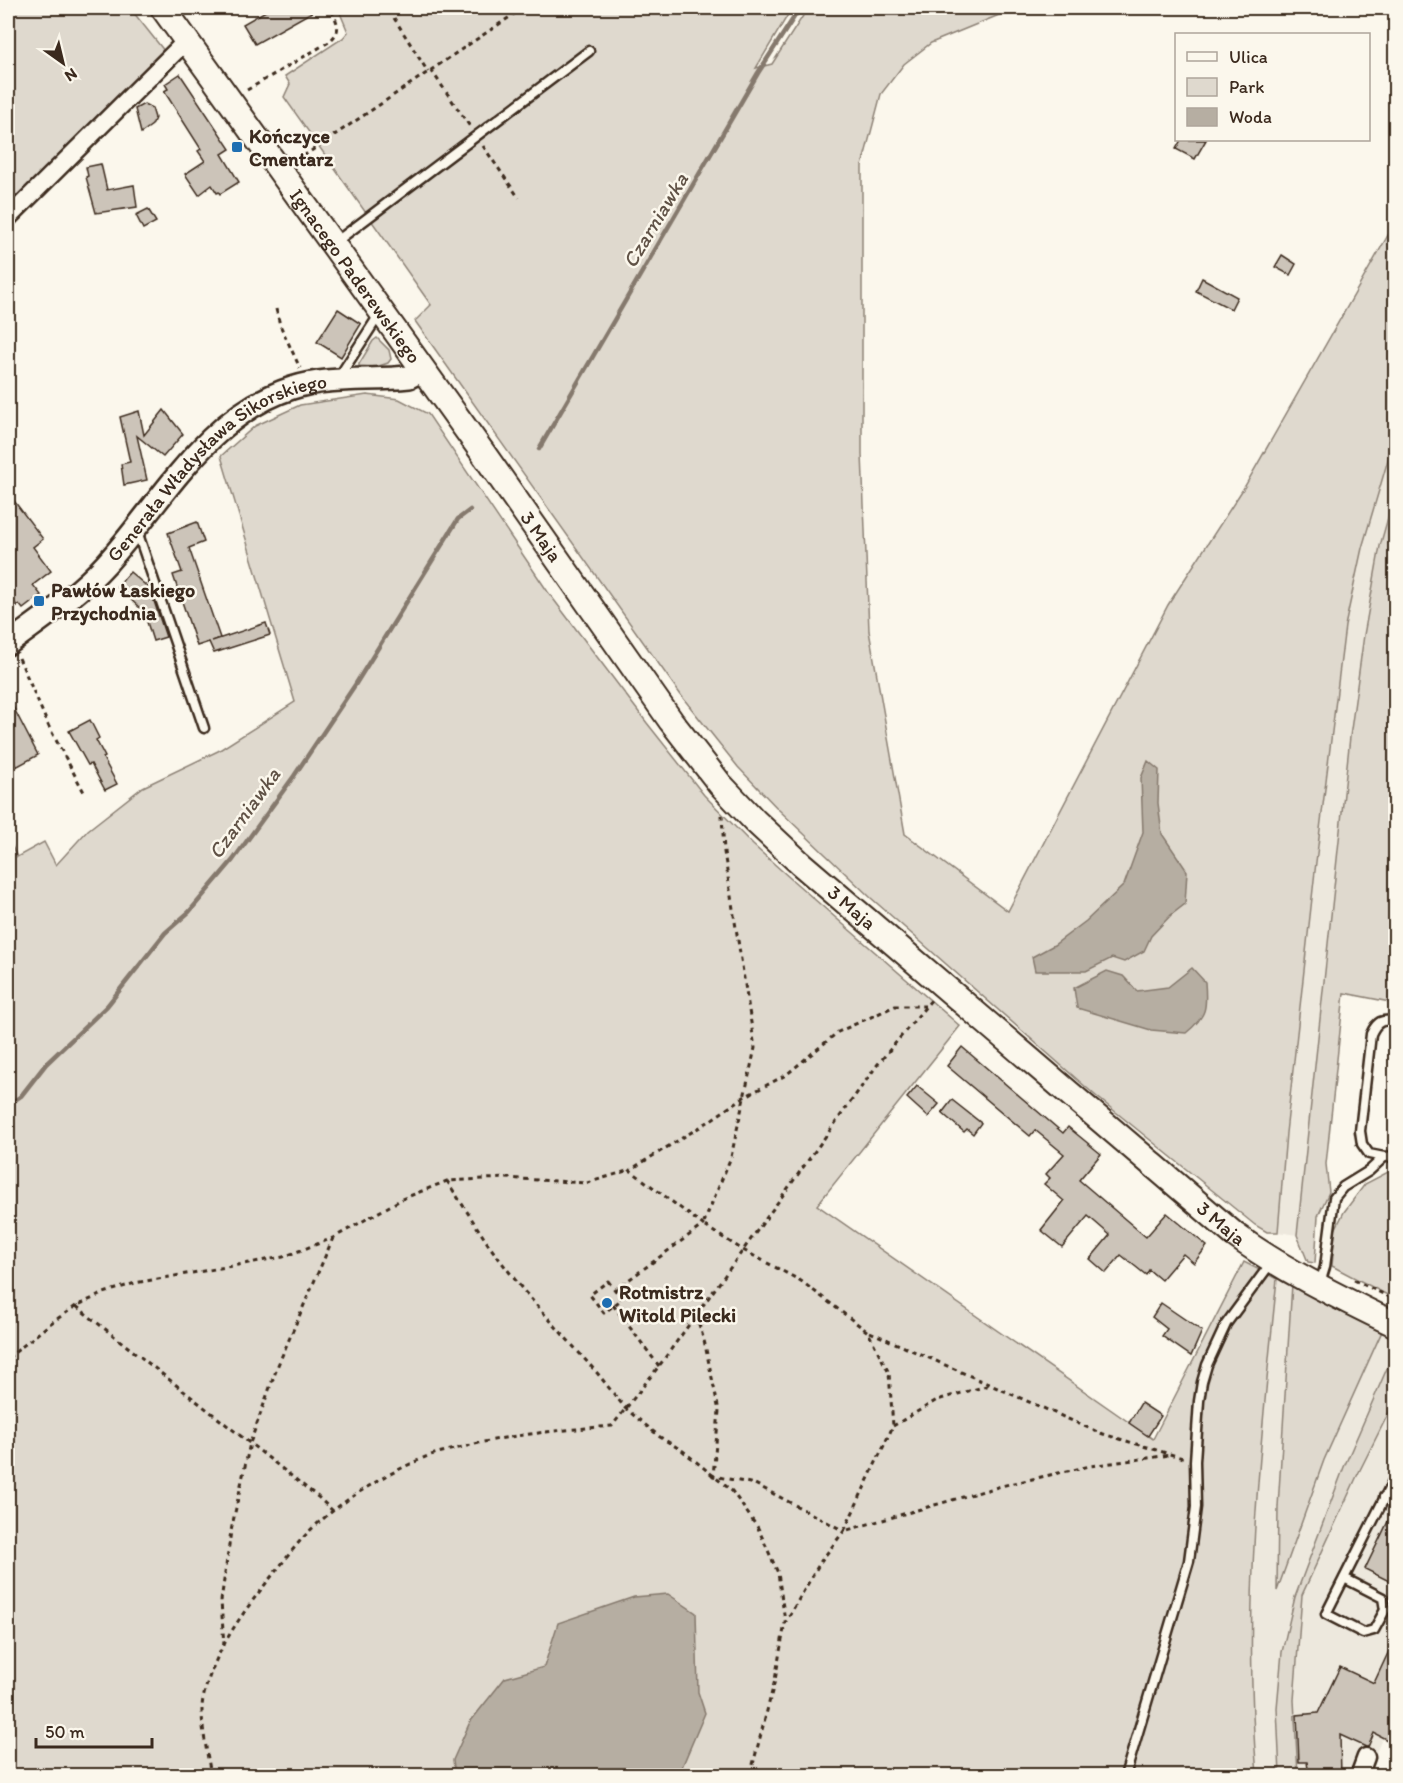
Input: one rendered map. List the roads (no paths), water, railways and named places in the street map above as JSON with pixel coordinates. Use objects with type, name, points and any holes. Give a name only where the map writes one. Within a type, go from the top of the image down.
[{"type":"main road","name":"Ignacego Paderewskiego","points":[[163,8],[423,370]]},
{"type":"main road","name":"3 Maja","points":[[423,370],[670,721],[720,784],[794,857],[1215,1218],[1253,1248],[1273,1260],[1322,1277],[1395,1325]]},
{"type":"street","points":[[8,218],[187,40]]},
{"type":"street","name":"Generała Władysława Sikorskiego","points":[[8,643],[82,587],[105,565],[195,455],[224,427],[275,395],[305,384],[409,377],[423,370]]},
{"type":"street","points":[[1359,1776],[1366,1757]]},
{"type":"lane","points":[[333,244],[589,51]]},
{"type":"lane","points":[[337,381],[381,312]]},
{"type":"lane","points":[[136,528],[204,728]]},
{"type":"lane","points":[[1395,1021],[1384,1019],[1376,1023],[1371,1034],[1360,1131],[1362,1144],[1369,1154],[1384,1157],[1395,1156]]},
{"type":"lane","points":[[1322,1277],[1335,1198],[1343,1187],[1369,1171],[1384,1157]]},
{"type":"lane","points":[[1125,1776],[1189,1561],[1196,1507],[1195,1461],[1199,1401],[1207,1365],[1230,1318],[1273,1260]]},
{"type":"lane","points":[[1344,1578],[1383,1598],[1385,1610],[1374,1630],[1363,1633],[1326,1614],[1395,1475]]},
{"type":"lane","points":[[1384,1497],[1395,1503]]},
{"type":"water","points":[[1148,761],[1159,770],[1158,803],[1162,834],[1187,871],[1185,904],[1151,936],[1144,951],[1124,962],[1112,958],[1086,971],[1035,971],[1032,957],[1054,945],[1086,921],[1124,885],[1143,832],[1141,778]]},
{"type":"water","points":[[1192,968],[1205,982],[1206,999],[1202,1016],[1186,1033],[1151,1030],[1077,1008],[1074,988],[1107,971],[1123,976],[1137,991],[1168,987]]},
{"type":"water","points":[[668,1594],[696,1613],[698,1692],[705,1713],[682,1767],[675,1775],[455,1775],[453,1760],[470,1722],[505,1678],[544,1667],[558,1623],[634,1597]]},
{"type":"waterway","name":"Czarniawka","points":[[539,449],[758,73],[800,8]]},
{"type":"waterway","name":"Czarniawka","points":[[8,1105],[21,1096],[46,1064],[107,1006],[165,933],[189,912],[233,860],[294,776],[355,685],[458,519],[470,510]]},
{"type":"place","name":"Kończyce Cmentarz","points":[[237,147]]},
{"type":"place","name":"Pawłów Łaskiego Przychodnia","points":[[39,601]]},
{"type":"place","name":"Rotmistrz Witold Pilecki","points":[[607,1303]]}]
